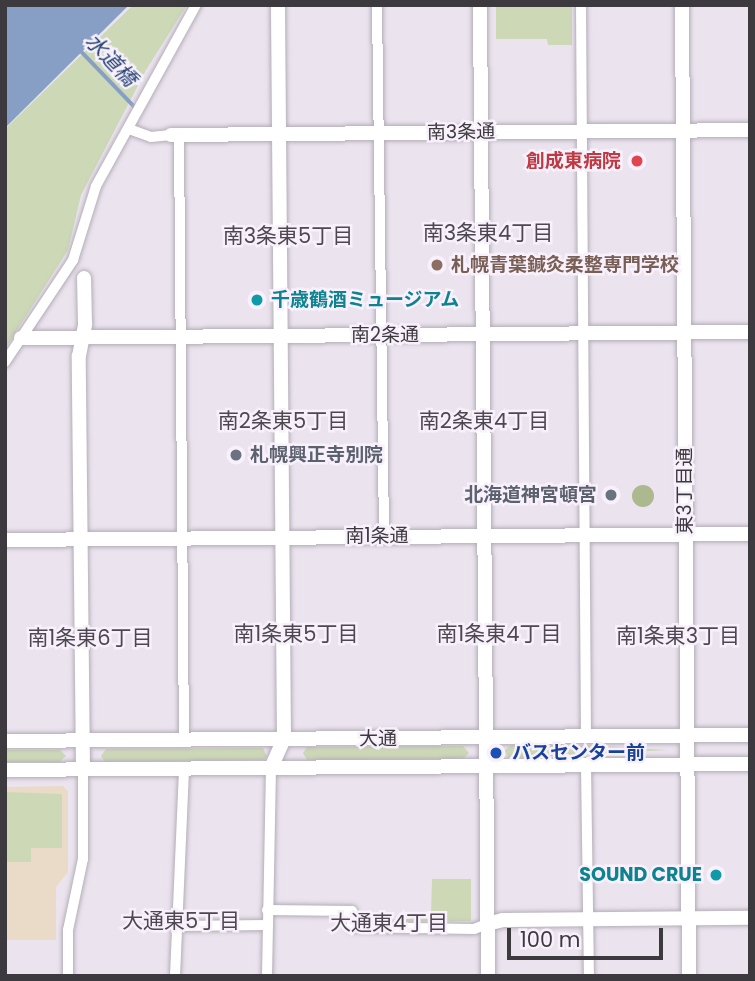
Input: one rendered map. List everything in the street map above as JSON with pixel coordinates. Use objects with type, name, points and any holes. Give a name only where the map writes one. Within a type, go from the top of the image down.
[{"type":"street","points":[[5,362],[73,260],[96,186],[129,129],[154,75],[196,5]]},
{"type":"street","points":[[267,976],[271,768],[284,740],[278,5]]},
{"type":"street","points":[[377,5],[384,537]]},
{"type":"street","points":[[480,5],[488,976]]},
{"type":"street","points":[[581,5],[586,737]]},
{"type":"street","name":"東3丁目通","points":[[682,5],[689,976]]},
{"type":"street","points":[[129,129],[151,137],[175,135],[181,336],[184,740]]},
{"type":"street","name":"南3条通","points":[[175,135],[750,130]]},
{"type":"street","points":[[68,976],[68,930],[83,859],[81,539],[85,278]]},
{"type":"street","name":"南2条通","points":[[21,338],[750,332]]},
{"type":"street","name":"南1条通","points":[[5,540],[750,534]]},
{"type":"street","name":"大通","points":[[5,741],[750,735]]},
{"type":"street","name":"大通","points":[[5,770],[750,764]]},
{"type":"street","points":[[586,765],[589,976]]},
{"type":"street","points":[[175,976],[175,887],[182,878],[184,768]]},
{"type":"street","points":[[267,910],[352,911],[352,927],[474,929],[503,920],[750,918]]},
{"type":"street","points":[[176,926],[267,925]]},
{"type":"shaded area","points":[[63,786],[68,791],[68,872],[56,887],[56,940],[5,940],[5,787]]},
{"type":"green space","points":[[133,5],[187,5],[146,70],[81,195],[68,250],[5,349],[5,129]]},
{"type":"green space","points":[[496,5],[572,5],[572,45],[548,45],[547,39],[496,39]]},
{"type":"green space","points":[[639,485],[647,485],[654,492],[654,500],[647,507],[639,507],[632,500],[632,492]]},
{"type":"green space","points":[[511,745],[587,745],[667,750],[509,758],[504,751]]},
{"type":"green space","points":[[463,746],[469,753],[463,759],[307,760],[303,753],[307,747]]},
{"type":"green space","points":[[263,748],[267,757],[262,760],[105,762],[101,756],[106,749]]},
{"type":"green space","points":[[5,750],[60,750],[66,756],[60,762],[5,762]]},
{"type":"green space","points":[[5,792],[62,794],[62,848],[31,848],[31,862],[5,862]]},
{"type":"green space","points":[[432,879],[471,879],[471,921],[399,921],[431,913]]},
{"type":"water","points":[[5,5],[129,5],[5,128]]},
{"type":"waterway","name":"水道橋","points":[[77,47],[134,106]]},
{"type":"place","name":"創成東病院","points":[[637,161]]},
{"type":"place","name":"札幌青葉鍼灸柔整専門学校","points":[[437,265]]},
{"type":"place","name":"千歳鶴酒ミュージアム","points":[[257,300]]},
{"type":"place","name":"札幌興正寺別院","points":[[236,455]]},
{"type":"place","name":"北海道神宮頓宮","points":[[611,495]]},
{"type":"place","name":"バスセンター前","points":[[496,753]]},
{"type":"place","name":"SOUND CRUE","points":[[716,875]]},
{"type":"district","name":"南3条東4丁目","points":[[488,233]]},
{"type":"district","name":"南3条東5丁目","points":[[288,236]]},
{"type":"district","name":"南2条東5丁目","points":[[283,421]]},
{"type":"district","name":"南2条東4丁目","points":[[484,421]]},
{"type":"district","name":"南1条東5丁目","points":[[296,634]]},
{"type":"district","name":"南1条東4丁目","points":[[499,634]]},
{"type":"district","name":"南1条東3丁目","points":[[678,636]]},
{"type":"district","name":"南1条東6丁目","points":[[90,638]]},
{"type":"district","name":"大通東5丁目","points":[[181,921]]},
{"type":"district","name":"大通東4丁目","points":[[389,923]]}]
